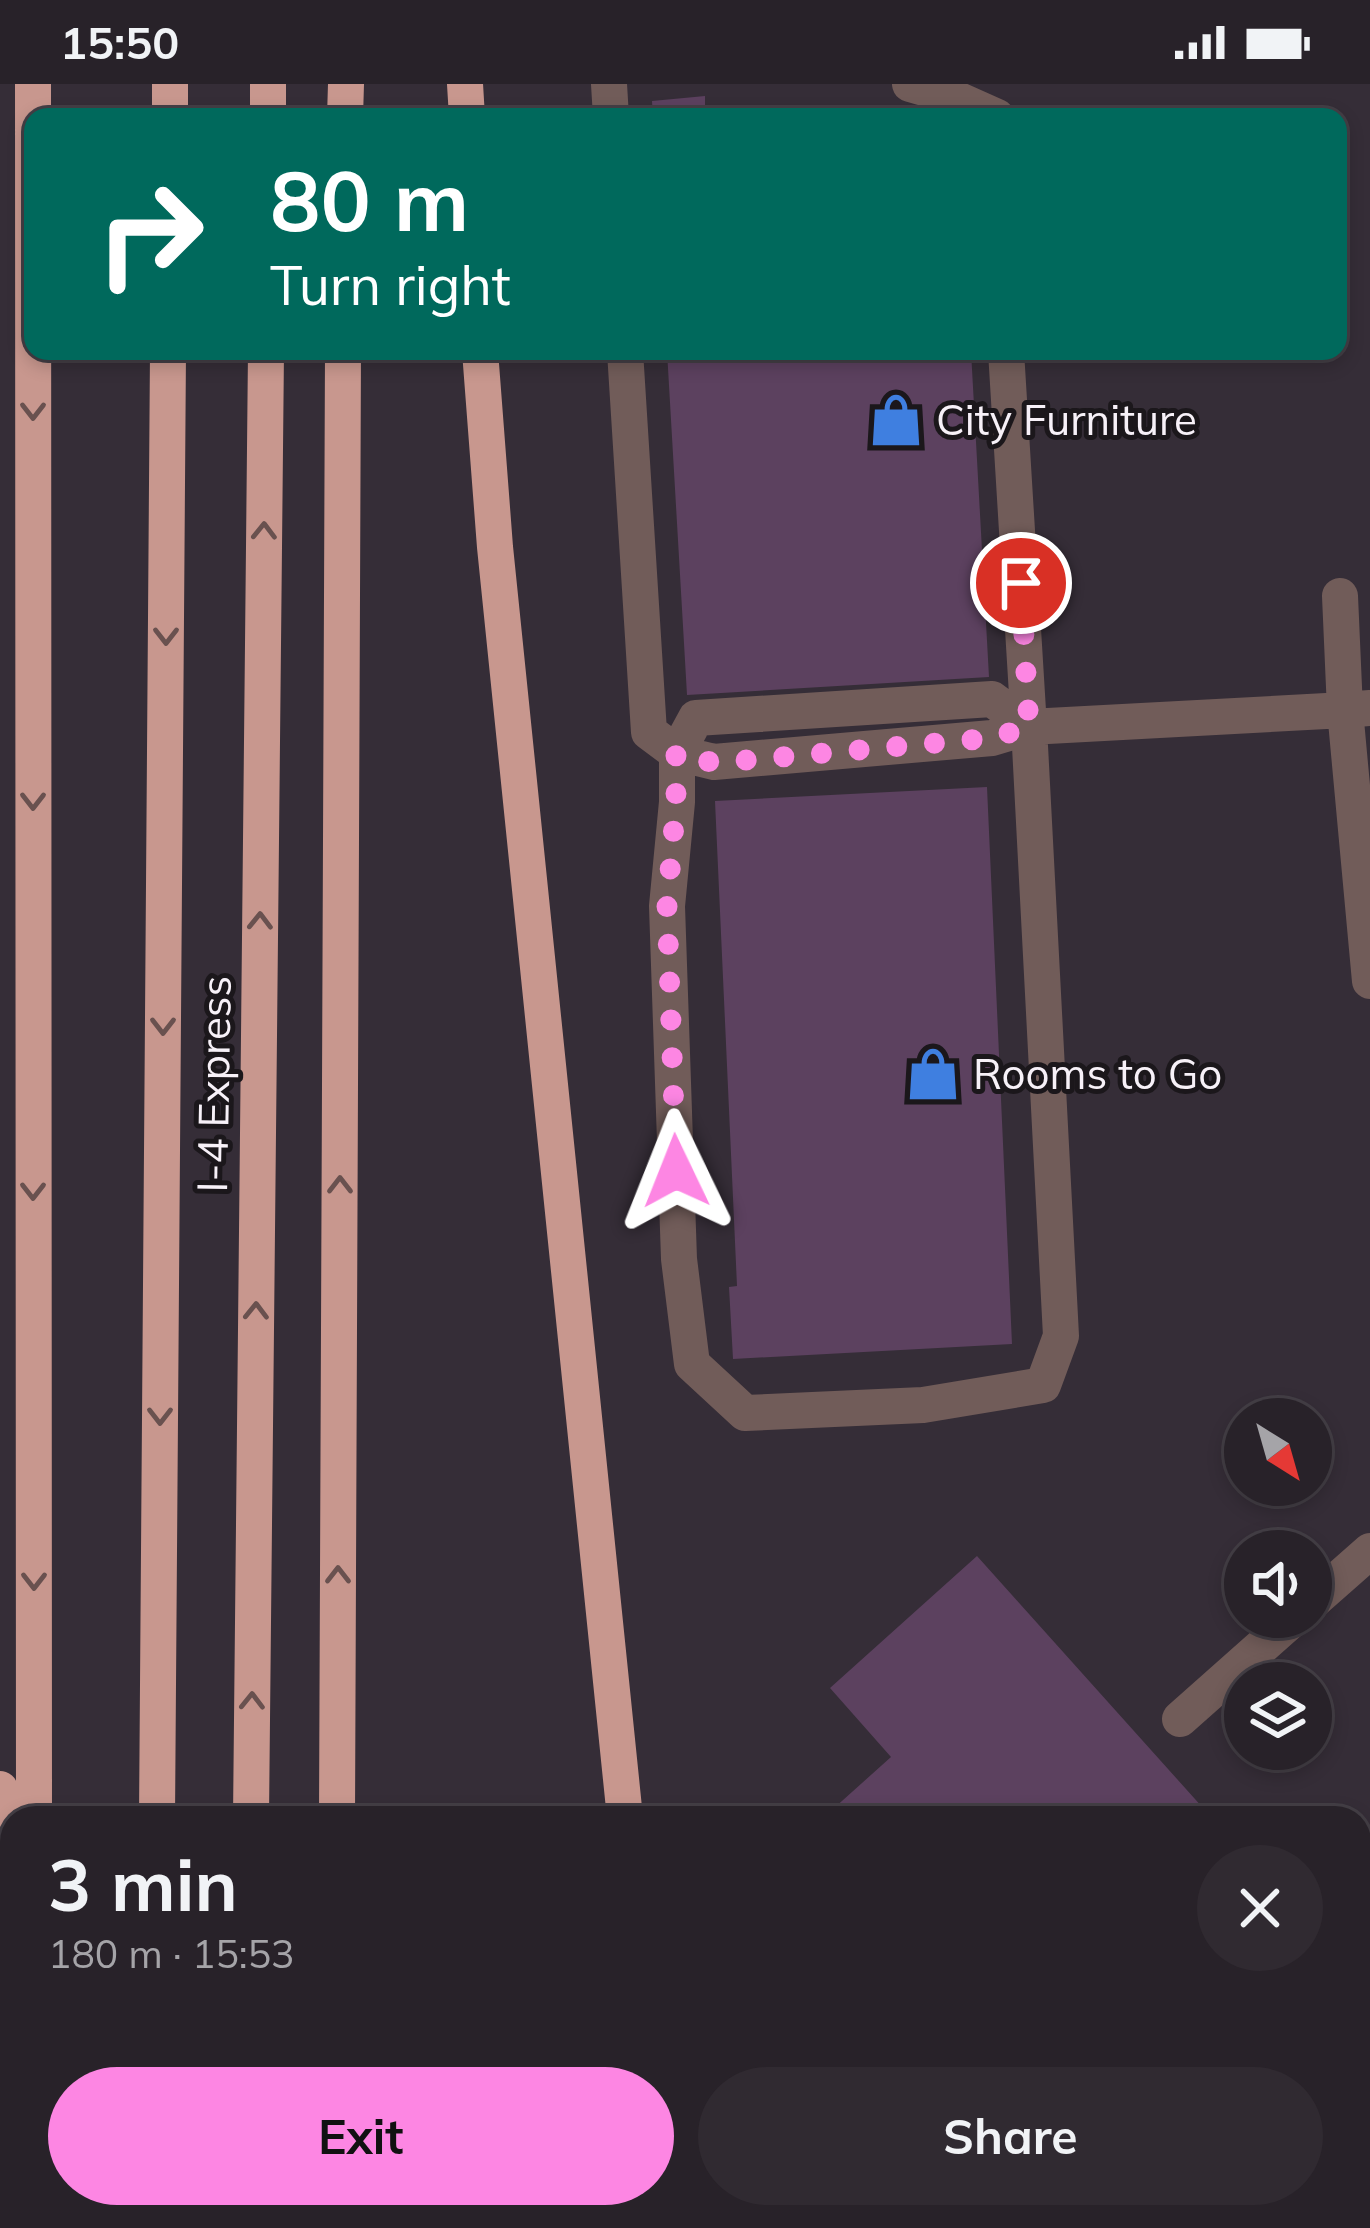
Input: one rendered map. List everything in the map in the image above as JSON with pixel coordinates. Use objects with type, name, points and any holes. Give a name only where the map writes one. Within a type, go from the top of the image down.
[{"type":"highway","points":[[33,360],[34,1806]]},
{"type":"highway","name":"I-4 Express","points":[[157,1806],[168,360]]},
{"type":"highway","name":"I-4 Express","points":[[251,1806],[266,360]]},
{"type":"highway","points":[[337,1806],[343,360]]},
{"type":"highway","points":[[481,360],[495,548],[625,1806]]},
{"type":"lane","points":[[910,84],[977,108]]},
{"type":"lane","points":[[627,360],[649,732],[676,752],[714,763],[992,738],[1029,727],[1358,709]]},
{"type":"lane","points":[[1007,360],[1029,727],[1061,1336],[1043,1385],[923,1405],[745,1413],[692,1364],[679,1258],[667,906],[676,752],[696,718],[992,699],[1029,727]]},
{"type":"lane","points":[[1340,596],[1358,709],[1370,981]]},
{"type":"lane","points":[[814,710],[818,754]]},
{"type":"lane","points":[[1332,1584],[1370,1551]]},
{"type":"lane","points":[[1180,1719],[1271,1638]]},
{"type":"building","points":[[705,96],[705,108],[652,108],[652,101]]},
{"type":"building","points":[[668,360],[971,360],[989,677],[687,695]]},
{"type":"building","points":[[987,787],[1012,1344],[733,1359],[729,1287],[737,1286],[715,801]]},
{"type":"building","points":[[977,1556],[1201,1806],[836,1806],[891,1757],[830,1688]]},
{"type":"place","name":"City Furniture","points":[[896,420]]},
{"type":"place","name":"Rooms to Go","points":[[933,1074]]},
{"type":"route","points":[[676,1171],[667,906],[676,752],[714,763],[992,738],[1029,727],[1021,583]]}]
